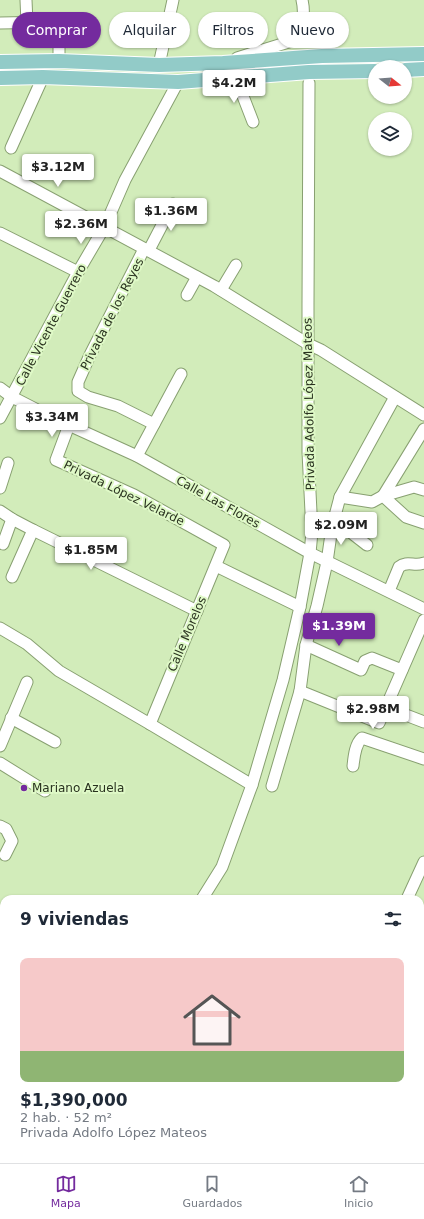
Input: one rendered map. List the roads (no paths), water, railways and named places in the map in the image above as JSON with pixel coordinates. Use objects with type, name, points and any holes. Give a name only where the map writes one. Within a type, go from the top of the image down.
[{"type":"main road","points":[[0,62],[59,61],[159,65],[223,63],[322,56],[424,54]]},
{"type":"main road","points":[[412,70],[424,69]]},
{"type":"main road","points":[[0,78],[43,77],[178,82],[309,72],[368,71]]},
{"type":"street","points":[[26,0],[27,12]]},
{"type":"street","points":[[159,65],[173,0]]},
{"type":"street","points":[[223,63],[292,41],[302,25],[306,2]]},
{"type":"street","points":[[0,23],[12,23]]},
{"type":"street","points":[[59,48],[59,61]]},
{"type":"street","points":[[11,148],[43,77]]},
{"type":"street","points":[[239,78],[241,91],[253,122]]},
{"type":"street","name":"Calle Vicente Guerrero","points":[[0,418],[78,272],[105,226],[125,180],[178,82]]},
{"type":"street","name":"Privada Adolfo López Mateos","points":[[204,895],[222,867],[252,785],[283,680],[312,554],[308,452],[309,84]]},
{"type":"street","points":[[0,171],[105,226],[146,250],[221,290],[308,344],[321,350],[424,415]]},
{"type":"street","points":[[146,250],[173,204]]},
{"type":"street","points":[[0,233],[78,272]]},
{"type":"street","name":"Privada de los Reyes","points":[[146,250],[90,355],[78,382],[78,391],[88,397],[118,406],[154,424]]},
{"type":"street","points":[[221,290],[236,265]]},
{"type":"street","points":[[187,295],[197,277]]},
{"type":"street","points":[[137,456],[181,374]]},
{"type":"street","name":"Calle Las Flores","points":[[0,388],[12,397],[49,416],[137,456],[312,554],[424,609]]},
{"type":"street","points":[[272,786],[300,691],[306,645],[317,606],[332,527],[340,497],[395,397]]},
{"type":"street","name":"Privada López Velarde","points":[[69,425],[56,460],[134,495],[224,545]]},
{"type":"street","points":[[383,496],[424,429]]},
{"type":"street","points":[[0,488],[8,462]]},
{"type":"street","points":[[340,497],[372,502],[383,496],[414,487],[424,490]]},
{"type":"street","points":[[383,496],[406,517],[424,523]]},
{"type":"street","points":[[0,511],[32,530],[197,610]]},
{"type":"street","points":[[3,544],[12,519]]},
{"type":"street","points":[[332,527],[349,531],[367,545]]},
{"type":"street","points":[[12,577],[32,530]]},
{"type":"street","name":"Calle Morelos","points":[[150,724],[224,545]]},
{"type":"street","points":[[388,591],[399,567],[402,564],[409,563],[419,565],[424,563]]},
{"type":"street","points":[[216,566],[300,607]]},
{"type":"street","points":[[300,691],[378,723],[424,620]]},
{"type":"street","points":[[0,628],[27,644],[59,671],[252,785]]},
{"type":"street","points":[[306,645],[361,670],[365,661],[372,658],[402,670]]},
{"type":"street","points":[[0,746],[26,682]]},
{"type":"street","points":[[385,707],[424,722]]},
{"type":"street","points":[[11,718],[55,742]]},
{"type":"street","points":[[353,766],[356,747],[362,738],[424,759]]},
{"type":"street","points":[[0,762],[45,791]]},
{"type":"street","points":[[0,826],[6,829],[12,841],[5,855]]},
{"type":"street","points":[[409,895],[424,862]]},
{"type":"place","name":"Mariano Azuela","points":[[24,788]]}]
